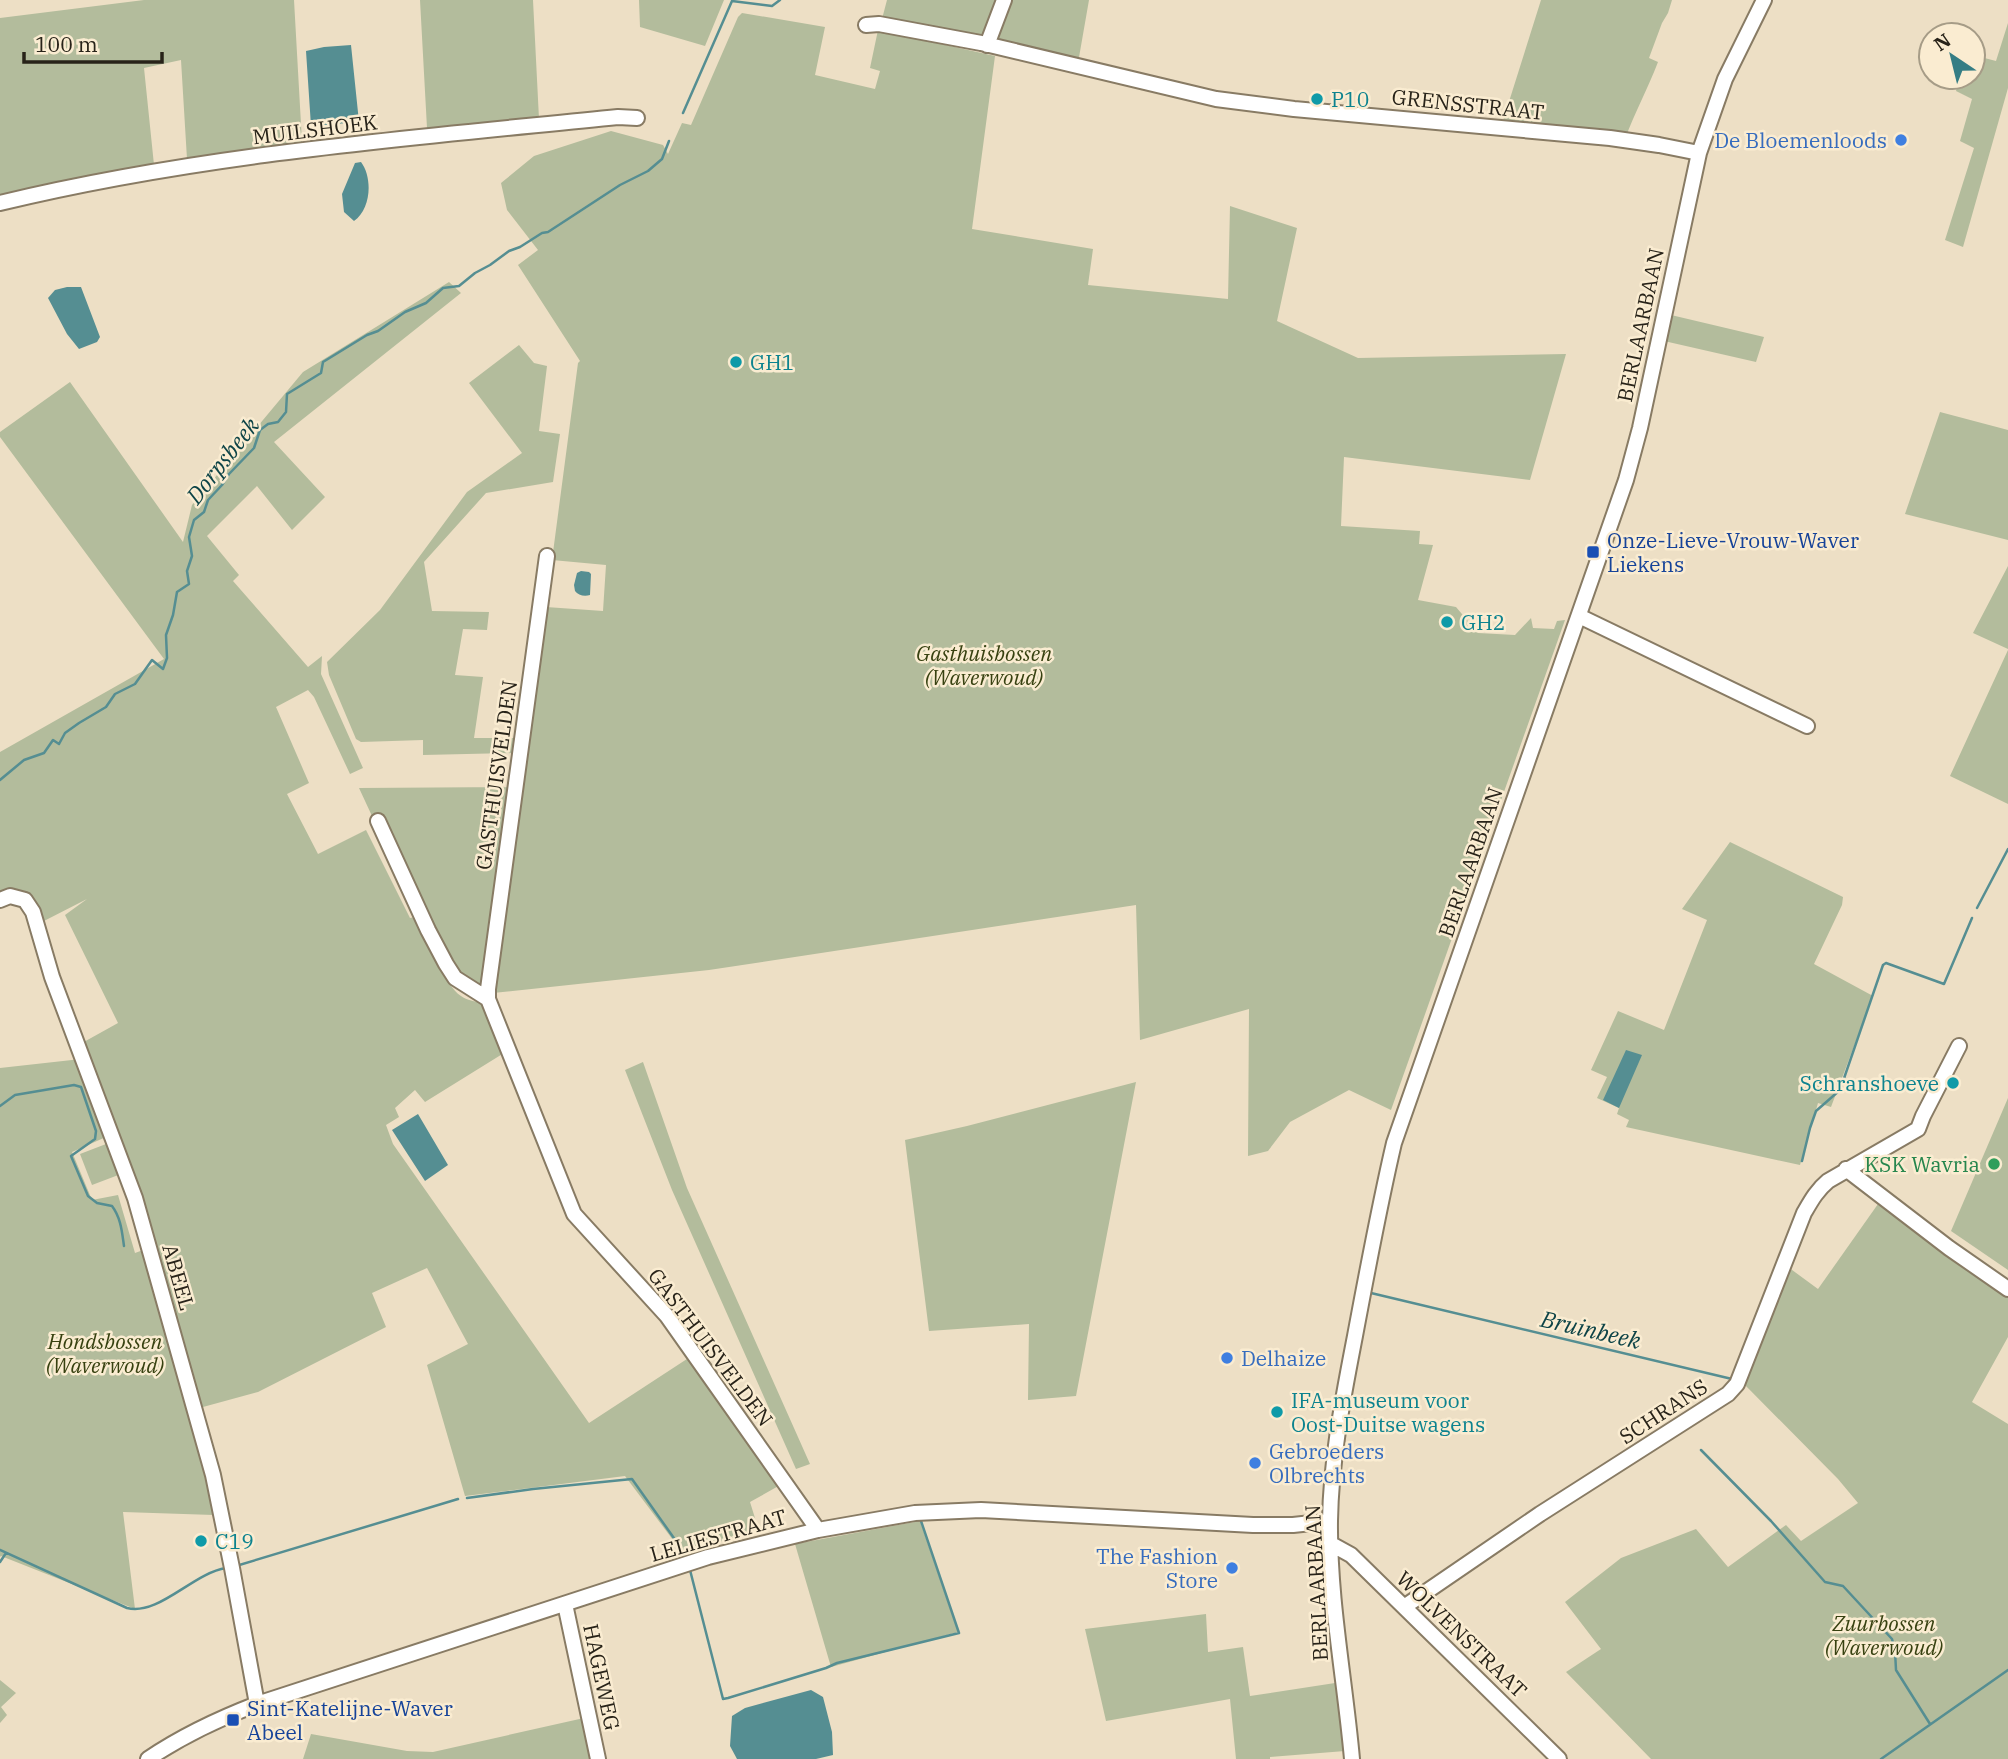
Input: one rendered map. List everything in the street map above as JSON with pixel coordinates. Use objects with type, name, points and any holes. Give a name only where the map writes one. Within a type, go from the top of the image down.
[{"type":"street","points":[[987,45],[1003,0]]},
{"type":"street","name":"BERLAARBAAN","points":[[1352,1759],[1333,1584],[1331,1521],[1334,1457],[1339,1421],[1377,1215],[1394,1143],[1626,480],[1640,428],[1699,153],[1725,79],[1764,0]]},
{"type":"street","name":"GRENSSTRAAT","points":[[866,25],[879,24],[987,45],[1216,99],[1610,138],[1699,153]]},
{"type":"street","name":"MUILSHOEK","points":[[0,203],[200,164],[447,134],[618,117],[637,118]]},
{"type":"street","name":"GASTHUISVELDEN","points":[[547,556],[488,999],[574,1214],[667,1316],[818,1530]]},
{"type":"street","points":[[1579,616],[1807,726]]},
{"type":"street","points":[[379,821],[446,964],[455,978],[488,999]]},
{"type":"street","name":"ABEEL","points":[[0,900],[10,896],[25,900],[33,912],[52,977],[135,1198],[213,1475],[257,1704]]},
{"type":"street","name":"SCHRANS","points":[[1404,1607],[1540,1514],[1728,1394],[1737,1384],[1804,1213],[1819,1188],[1846,1169],[1918,1129],[1959,1046]]},
{"type":"street","points":[[1846,1169],[1949,1248],[2008,1289]]},
{"type":"street","name":"LELIESTRAAT","points":[[148,1759],[176,1740],[257,1704],[708,1557],[818,1530],[915,1513],[981,1510],[1253,1525],[1331,1521]]},
{"type":"street","name":"WOLVENSTRAAT","points":[[1331,1544],[1351,1555],[1559,1759]]},
{"type":"street","name":"HAGEWEG","points":[[565,1604],[598,1759]]},
{"type":"green space","points":[[144,0],[294,0],[302,142],[187,159],[181,60],[144,68],[154,165],[0,196],[0,18]]},
{"type":"green space","points":[[420,0],[533,0],[539,119],[427,128]]},
{"type":"green space","points":[[639,0],[724,0],[705,46],[640,27]]},
{"type":"green space","points":[[887,0],[1000,0],[984,40],[882,19]]},
{"type":"green space","points":[[1008,0],[1089,0],[1078,63],[992,40]]},
{"type":"green space","points":[[1541,0],[1672,0],[1649,58],[1658,62],[1625,139],[1501,127]]},
{"type":"green space","name":"Gasthuisbossen (Waverwoud)","points":[[742,13],[825,27],[815,75],[875,89],[880,71],[870,68],[878,30],[995,56],[972,229],[1093,249],[1088,285],[1228,299],[1230,206],[1297,228],[1277,321],[1358,358],[1566,354],[1530,480],[1344,457],[1341,526],[1420,531],[1419,544],[1433,545],[1418,600],[1456,607],[1478,633],[1515,635],[1531,618],[1533,628],[1554,629],[1557,621],[1565,620],[1391,1110],[1349,1090],[1290,1122],[1268,1151],[1248,1156],[1249,1009],[1140,1040],[1136,905],[709,970],[493,993],[546,607],[603,611],[606,565],[552,560],[580,361],[518,265],[538,250],[507,210],[501,183],[534,156],[611,131],[663,145],[668,154],[682,123],[691,125]]},
{"type":"green space","points":[[2008,23],[2008,88],[1963,247],[1945,240],[1974,148],[1960,141],[1972,99],[1956,91],[1987,91],[1987,59],[1996,61]]},
{"type":"green space","name":"Hondsbossen (Waverwoud)","points":[[449,282],[461,293],[274,442],[325,497],[292,530],[257,486],[207,536],[239,575],[233,581],[308,667],[322,656],[321,674],[363,768],[350,774],[314,697],[308,690],[276,707],[309,783],[287,794],[318,854],[366,830],[410,918],[415,917],[448,982],[461,996],[482,1002],[504,1053],[425,1102],[415,1090],[395,1108],[399,1117],[386,1125],[393,1144],[589,1423],[690,1357],[782,1484],[750,1502],[759,1531],[682,1552],[625,1476],[465,1496],[427,1365],[468,1344],[427,1268],[372,1293],[386,1327],[258,1392],[192,1410],[214,1515],[123,1512],[135,1609],[0,1557],[0,1068],[81,1059],[106,1137],[72,1152],[92,1200],[118,1195],[135,1253],[146,1249],[82,1043],[118,1023],[65,915],[87,899],[42,922],[33,903],[0,895],[0,752],[164,659],[0,437],[0,432],[70,382],[183,542],[192,505],[303,372]]},
{"type":"green space","points":[[1671,315],[1764,337],[1756,362],[1664,341]]},
{"type":"green space","points":[[519,345],[534,363],[547,366],[539,431],[560,434],[553,482],[486,493],[424,562],[432,611],[489,612],[487,630],[463,629],[455,675],[483,677],[474,738],[521,738],[514,753],[423,755],[423,740],[361,742],[356,739],[329,675],[327,662],[380,610],[467,492],[522,453],[469,383]]},
{"type":"green space","points":[[1940,412],[2008,430],[2008,540],[1905,514]]},
{"type":"green space","points":[[2008,566],[2008,649],[1973,633]]},
{"type":"green space","points":[[2008,650],[2008,804],[1950,776]]},
{"type":"green space","points":[[511,787],[483,992],[472,991],[411,900],[359,788]]},
{"type":"green space","points":[[1730,842],[1843,897],[1842,905],[1814,964],[1873,996],[1831,1107],[1818,1103],[1800,1165],[1626,1127],[1629,1120],[1617,1114],[1619,1108],[1597,1098],[1607,1077],[1591,1070],[1618,1011],[1664,1030],[1707,920],[1682,909]]},
{"type":"green space","points":[[643,1062],[687,1188],[810,1464],[796,1469],[672,1190],[625,1070]]},
{"type":"green space","points":[[1136,1082],[1076,1396],[1028,1400],[1029,1324],[929,1331],[905,1140]]},
{"type":"green space","name":"KSK Wavria","points":[[2008,1098],[2008,1270],[1951,1231]]},
{"type":"green space","points":[[106,1144],[121,1174],[92,1185],[80,1154]]},
{"type":"green space","name":"Zuurbossen (Waverwoud)","points":[[1878,1204],[2008,1296],[2008,1337],[1972,1402],[2008,1424],[2008,1759],[1651,1759],[1566,1672],[1601,1649],[1565,1602],[1621,1558],[1696,1529],[1728,1567],[1786,1525],[1801,1541],[1858,1503],[1838,1479],[1743,1383],[1788,1267],[1818,1289]]},
{"type":"green space","points":[[920,1521],[958,1632],[831,1667],[795,1544]]},
{"type":"green space","points":[[1206,1614],[1208,1652],[1243,1647],[1250,1696],[1335,1683],[1345,1751],[1270,1759],[1236,1759],[1230,1699],[1106,1721],[1085,1629]]},
{"type":"green space","points":[[0,1680],[16,1693],[1,1707],[7,1715],[0,1723]]},
{"type":"green space","points":[[584,1718],[590,1759],[303,1759],[311,1734],[407,1751],[433,1752]]},
{"type":"water","points":[[351,45],[359,122],[311,126],[306,51]]},
{"type":"water","points":[[361,162],[369,185],[364,209],[354,221],[344,212],[342,194],[355,163]]},
{"type":"water","points":[[81,287],[100,337],[97,342],[79,349],[67,334],[48,298],[55,290]]},
{"type":"water","points":[[581,571],[591,574],[590,595],[581,595],[575,591],[577,573]]},
{"type":"water","points":[[1626,1050],[1642,1055],[1619,1108],[1603,1100]]},
{"type":"water","points":[[418,1114],[448,1165],[425,1181],[392,1130]]},
{"type":"water","points":[[811,1690],[823,1697],[832,1732],[833,1755],[816,1759],[737,1759],[730,1746],[732,1716],[745,1708]]},
{"type":"waterway","name":"Dorpsbeek","points":[[683,113],[732,1],[772,6],[780,0]]},
{"type":"waterway","name":"Dorpsbeek","points":[[0,780],[24,760],[44,753],[53,740],[59,744],[65,733],[106,707],[115,694],[135,684],[152,660],[163,669],[167,658],[166,635],[177,592],[189,584],[187,571],[192,556],[189,537],[194,520],[204,512],[208,500],[254,448],[260,430],[268,424],[278,422],[286,412],[287,394],[321,373],[323,362],[378,331],[405,312],[426,303],[443,288],[459,286],[509,251],[548,232],[620,185],[648,171],[662,159],[669,141]]},
{"type":"waterway","points":[[1977,908],[2008,849]]},
{"type":"waterway","points":[[1802,1161],[1816,1111],[1840,1090],[1883,965],[1886,963],[1944,984],[1972,918]]},
{"type":"waterway","points":[[0,1106],[15,1095],[74,1085],[81,1087],[96,1131],[95,1139],[71,1156],[88,1196],[97,1203],[112,1206],[115,1211],[121,1225],[124,1246]]},
{"type":"waterway","name":"Bruinbeek","points":[[1371,1293],[1732,1379]]},
{"type":"waterway","name":"Bruinbeek","points":[[1701,1450],[1771,1521],[1825,1582],[1843,1586],[1892,1639],[1896,1670],[1930,1724]]},
{"type":"waterway","points":[[467,1498],[632,1479],[684,1555]]},
{"type":"waterway","points":[[236,1566],[458,1499]]},
{"type":"waterway","points":[[690,1570],[723,1699],[728,1698],[837,1663],[959,1633],[921,1521]]},
{"type":"waterway","points":[[0,1550],[127,1608],[139,1609],[164,1600],[201,1577],[226,1568]]},
{"type":"waterway","points":[[0,1562],[6,1553]]},
{"type":"waterway","name":"Bruinbeek","points":[[1881,1759],[2008,1670]]},
{"type":"place","name":"P10","points":[[1317,99]]},
{"type":"place","name":"De Bloemenloods","points":[[1901,140]]},
{"type":"place","name":"GH1","points":[[736,362]]},
{"type":"place","name":"Onze-Lieve-Vrouw-Waver Liekens","points":[[1593,552]]},
{"type":"place","name":"GH2","points":[[1447,622]]},
{"type":"place","name":"Schranshoeve","points":[[1953,1083]]},
{"type":"place","name":"KSK Wavria","points":[[1994,1164]]},
{"type":"place","name":"Delhaize","points":[[1227,1358]]},
{"type":"place","name":"IFA-museum voor Oost-Duitse wagens","points":[[1277,1412]]},
{"type":"place","name":"Gebroeders Olbrechts","points":[[1255,1463]]},
{"type":"place","name":"C19","points":[[201,1541]]},
{"type":"place","name":"The Fashion Store","points":[[1232,1568]]},
{"type":"place","name":"Sint-Katelijne-Waver Abeel","points":[[233,1720]]}]
